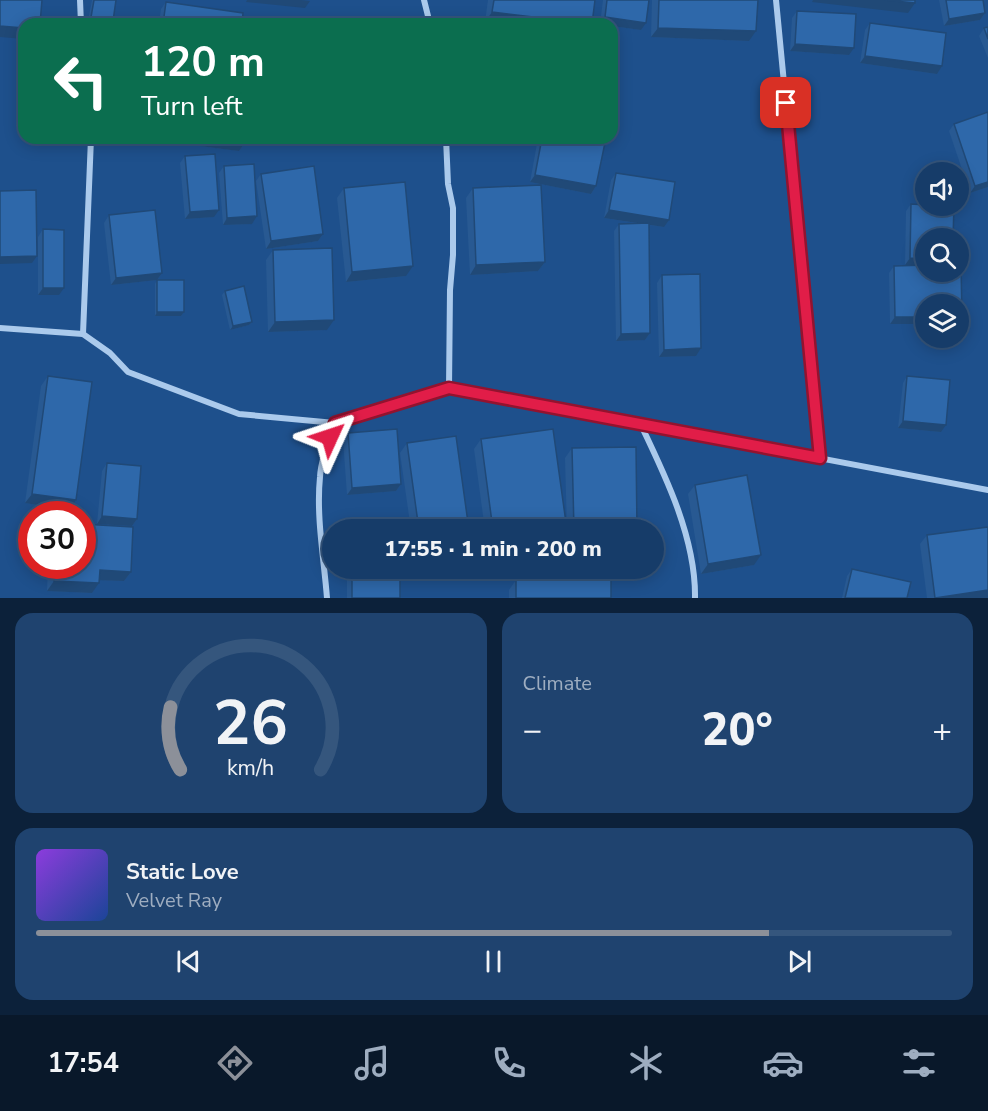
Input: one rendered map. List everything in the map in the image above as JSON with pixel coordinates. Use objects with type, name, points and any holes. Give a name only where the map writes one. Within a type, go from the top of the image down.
[{"type":"street","points":[[80,0],[81,18]]},
{"type":"street","points":[[424,0],[428,18]]},
{"type":"street","points":[[776,0],[820,458]]},
{"type":"street","points":[[82,334],[91,144]]},
{"type":"street","points":[[446,144],[448,184],[453,208],[449,388]]},
{"type":"street","points":[[0,328],[82,334],[110,353],[128,372],[239,414],[335,423],[449,388],[988,490]]},
{"type":"street","points":[[327,598],[320,510],[320,477],[325,451],[335,423]]},
{"type":"street","points":[[641,425],[668,481],[689,547],[695,598]]},
{"type":"building","points":[[0,0],[42,0],[40,18],[18,18],[18,28],[0,26]]},
{"type":"building","points":[[94,0],[116,0],[113,18],[91,17]]},
{"type":"building","points":[[494,0],[595,0],[593,18],[542,18],[492,12]]},
{"type":"building","points":[[607,0],[649,0],[646,23],[605,17]]},
{"type":"building","points":[[659,0],[758,0],[756,31],[658,28]]},
{"type":"building","points":[[885,0],[915,0],[915,3]]},
{"type":"building","points":[[946,0],[983,0],[985,13],[949,19]]},
{"type":"building","points":[[166,2],[243,13],[243,18],[164,18]]},
{"type":"building","points":[[797,11],[856,14],[854,48],[795,44]]},
{"type":"building","points":[[870,23],[946,33],[942,66],[865,56]]},
{"type":"building","points":[[988,27],[988,39],[984,28]]},
{"type":"building","points":[[988,112],[988,182],[975,186],[969,162],[967,162],[954,124]]},
{"type":"building","points":[[541,144],[605,144],[596,186],[535,175]]},
{"type":"building","points":[[215,154],[219,210],[190,212],[185,156]]},
{"type":"building","points":[[254,164],[257,216],[227,218],[224,166]]},
{"type":"building","points":[[314,166],[323,234],[271,241],[261,174]]},
{"type":"building","points":[[616,173],[675,182],[669,220],[609,210]]},
{"type":"building","points":[[405,182],[413,266],[352,272],[344,188]]},
{"type":"building","points":[[541,185],[545,262],[476,265],[473,188]]},
{"type":"building","points":[[36,190],[37,256],[0,257],[0,191]]},
{"type":"building","points":[[911,204],[915,204],[915,216],[954,216],[953,228],[915,228],[915,258],[910,258]]},
{"type":"building","points":[[155,210],[162,273],[116,278],[109,215]]},
{"type":"building","points":[[649,223],[650,333],[621,334],[619,224]]},
{"type":"building","points":[[43,229],[64,230],[64,288],[43,288]]},
{"type":"building","points":[[332,248],[334,320],[275,322],[273,250]]},
{"type":"building","points":[[915,265],[915,282],[961,282],[962,294],[915,294],[915,317],[895,317],[894,266]]},
{"type":"building","points":[[700,274],[701,348],[664,350],[662,275]]},
{"type":"building","points":[[157,280],[184,280],[184,312],[157,312]]},
{"type":"building","points":[[244,286],[252,322],[233,326],[225,291]]},
{"type":"building","points":[[48,376],[92,382],[76,500],[32,494]]},
{"type":"building","points":[[907,376],[950,380],[946,425],[903,421]]},
{"type":"building","points":[[397,429],[401,484],[352,488],[348,433]]},
{"type":"building","points":[[553,429],[565,519],[492,519],[481,439]]},
{"type":"building","points":[[456,436],[467,519],[417,519],[407,443]]},
{"type":"building","points":[[636,447],[637,519],[574,519],[572,448]]},
{"type":"building","points":[[107,463],[141,466],[137,519],[102,516]]},
{"type":"building","points":[[747,475],[761,555],[708,564],[695,485]]},
{"type":"building","points":[[96,525],[133,527],[131,572],[100,570],[99,583],[54,581],[54,579],[96,579]]},
{"type":"building","points":[[988,527],[988,590],[935,598],[927,535]]},
{"type":"building","points":[[852,569],[911,582],[907,598],[845,598]]},
{"type":"building","points":[[352,579],[400,579],[400,598],[352,598]]},
{"type":"building","points":[[611,579],[611,598],[516,598],[516,580]]},
{"type":"route","points":[[330,437],[335,423],[449,388],[820,458],[786,103]]}]
